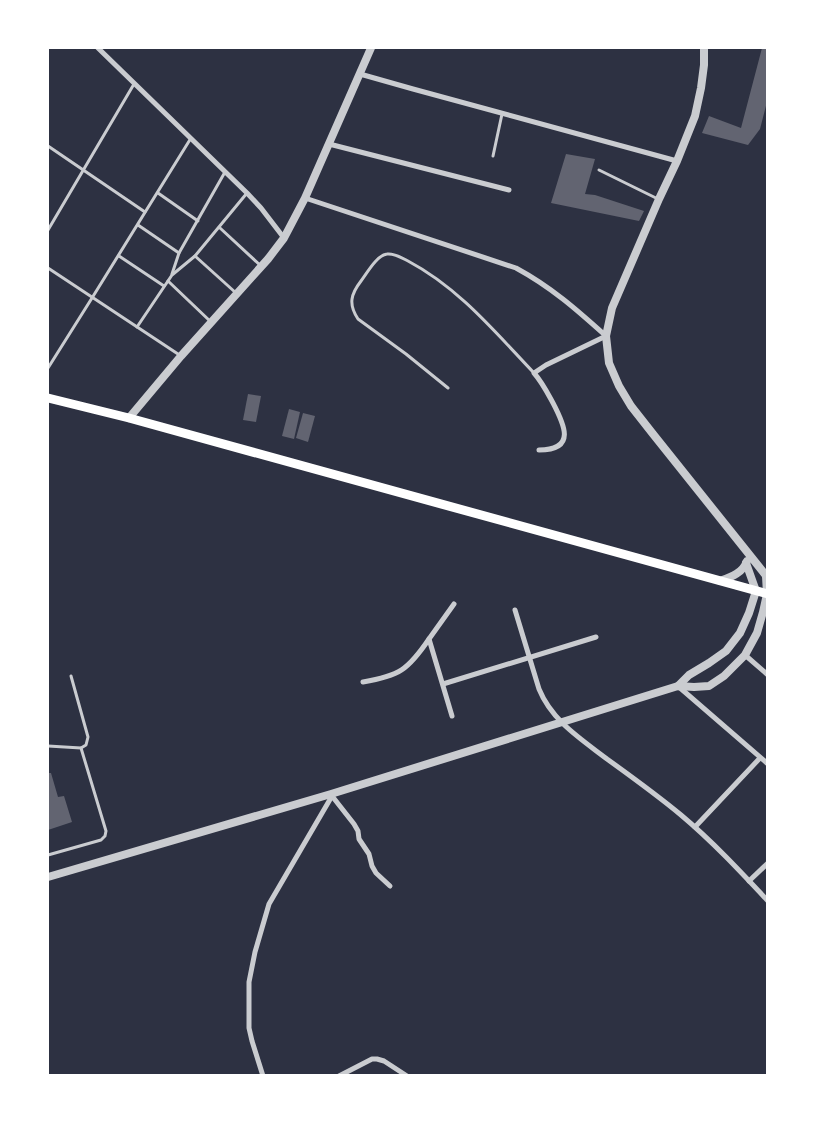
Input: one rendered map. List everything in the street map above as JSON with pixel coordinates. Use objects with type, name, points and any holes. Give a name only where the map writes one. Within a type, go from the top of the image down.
[{"type":"main road","points":[[48,398],[129,418],[767,594]]},
{"type":"street","points":[[98,48],[247,193],[284,238]]},
{"type":"street","points":[[129,418],[284,238],[305,198],[371,48]]},
{"type":"street","points":[[48,877],[332,795],[678,686],[709,686],[724,676],[746,655],[757,632],[767,594],[767,577],[631,406],[619,386],[609,363],[606,336],[612,308],[695,116],[703,72],[704,48]]},
{"type":"street","points":[[360,74],[677,161]]},
{"type":"street","points":[[329,144],[509,190]]},
{"type":"street","points":[[305,198],[516,268],[535,278],[573,305],[606,336]]},
{"type":"street","points":[[539,450],[552,449],[558,446],[565,432],[557,410],[544,386],[534,373],[546,365],[606,336]]},
{"type":"street","points":[[720,581],[743,570],[748,554]]},
{"type":"street","points":[[678,686],[689,675],[726,651],[740,633],[756,591],[746,564]]},
{"type":"street","points":[[363,682],[384,678],[408,667],[454,604]]},
{"type":"street","points":[[515,610],[538,689],[543,700],[561,722],[570,732],[666,803],[694,827],[722,852],[768,901]]},
{"type":"street","points":[[443,684],[596,637]]},
{"type":"street","points":[[429,639],[452,716]]},
{"type":"street","points":[[746,655],[768,675]]},
{"type":"street","points":[[678,686],[768,764]]},
{"type":"street","points":[[694,827],[760,758]]},
{"type":"street","points":[[332,795],[358,831],[359,839],[369,854],[376,874],[390,886]]},
{"type":"street","points":[[264,1076],[252,1041],[250,1028],[249,982],[255,952],[269,904],[332,795]]},
{"type":"street","points":[[749,881],[768,863]]},
{"type":"street","points":[[339,1076],[372,1059],[377,1059],[407,1076]]},
{"type":"lane","points":[[48,230],[135,83]]},
{"type":"lane","points":[[493,156],[502,114]]},
{"type":"lane","points":[[48,368],[191,138]]},
{"type":"lane","points":[[48,146],[145,212]]},
{"type":"lane","points":[[599,170],[659,199]]},
{"type":"lane","points":[[137,327],[172,275],[179,253],[225,172]]},
{"type":"lane","points":[[158,193],[198,221]]},
{"type":"lane","points":[[172,275],[195,256],[247,193]]},
{"type":"lane","points":[[138,225],[179,253]]},
{"type":"lane","points":[[220,228],[261,266]]},
{"type":"lane","points":[[448,388],[358,319],[355,314],[352,306],[353,292],[380,256],[388,253],[393,254],[438,279],[471,306],[534,373]]},
{"type":"lane","points":[[118,256],[164,286]]},
{"type":"lane","points":[[195,256],[237,294]]},
{"type":"lane","points":[[48,268],[181,356]]},
{"type":"lane","points":[[168,281],[211,322]]},
{"type":"lane","points":[[48,746],[81,748],[86,745],[88,737],[71,676]]},
{"type":"lane","points":[[48,855],[101,840],[105,836],[106,831],[81,748]]},
{"type":"building","points":[[762,48],[768,48],[768,98],[760,129],[748,145],[702,133],[709,116],[741,128]]},
{"type":"building","points":[[566,154],[595,159],[585,194],[595,195],[644,211],[639,221],[551,203]]},
{"type":"building","points":[[248,394],[261,396],[256,422],[243,420]]},
{"type":"building","points":[[289,409],[300,412],[294,439],[282,436]]},
{"type":"building","points":[[303,413],[315,416],[308,442],[296,438]]},
{"type":"building","points":[[48,773],[51,773],[58,797],[64,796],[72,822],[48,830]]}]
